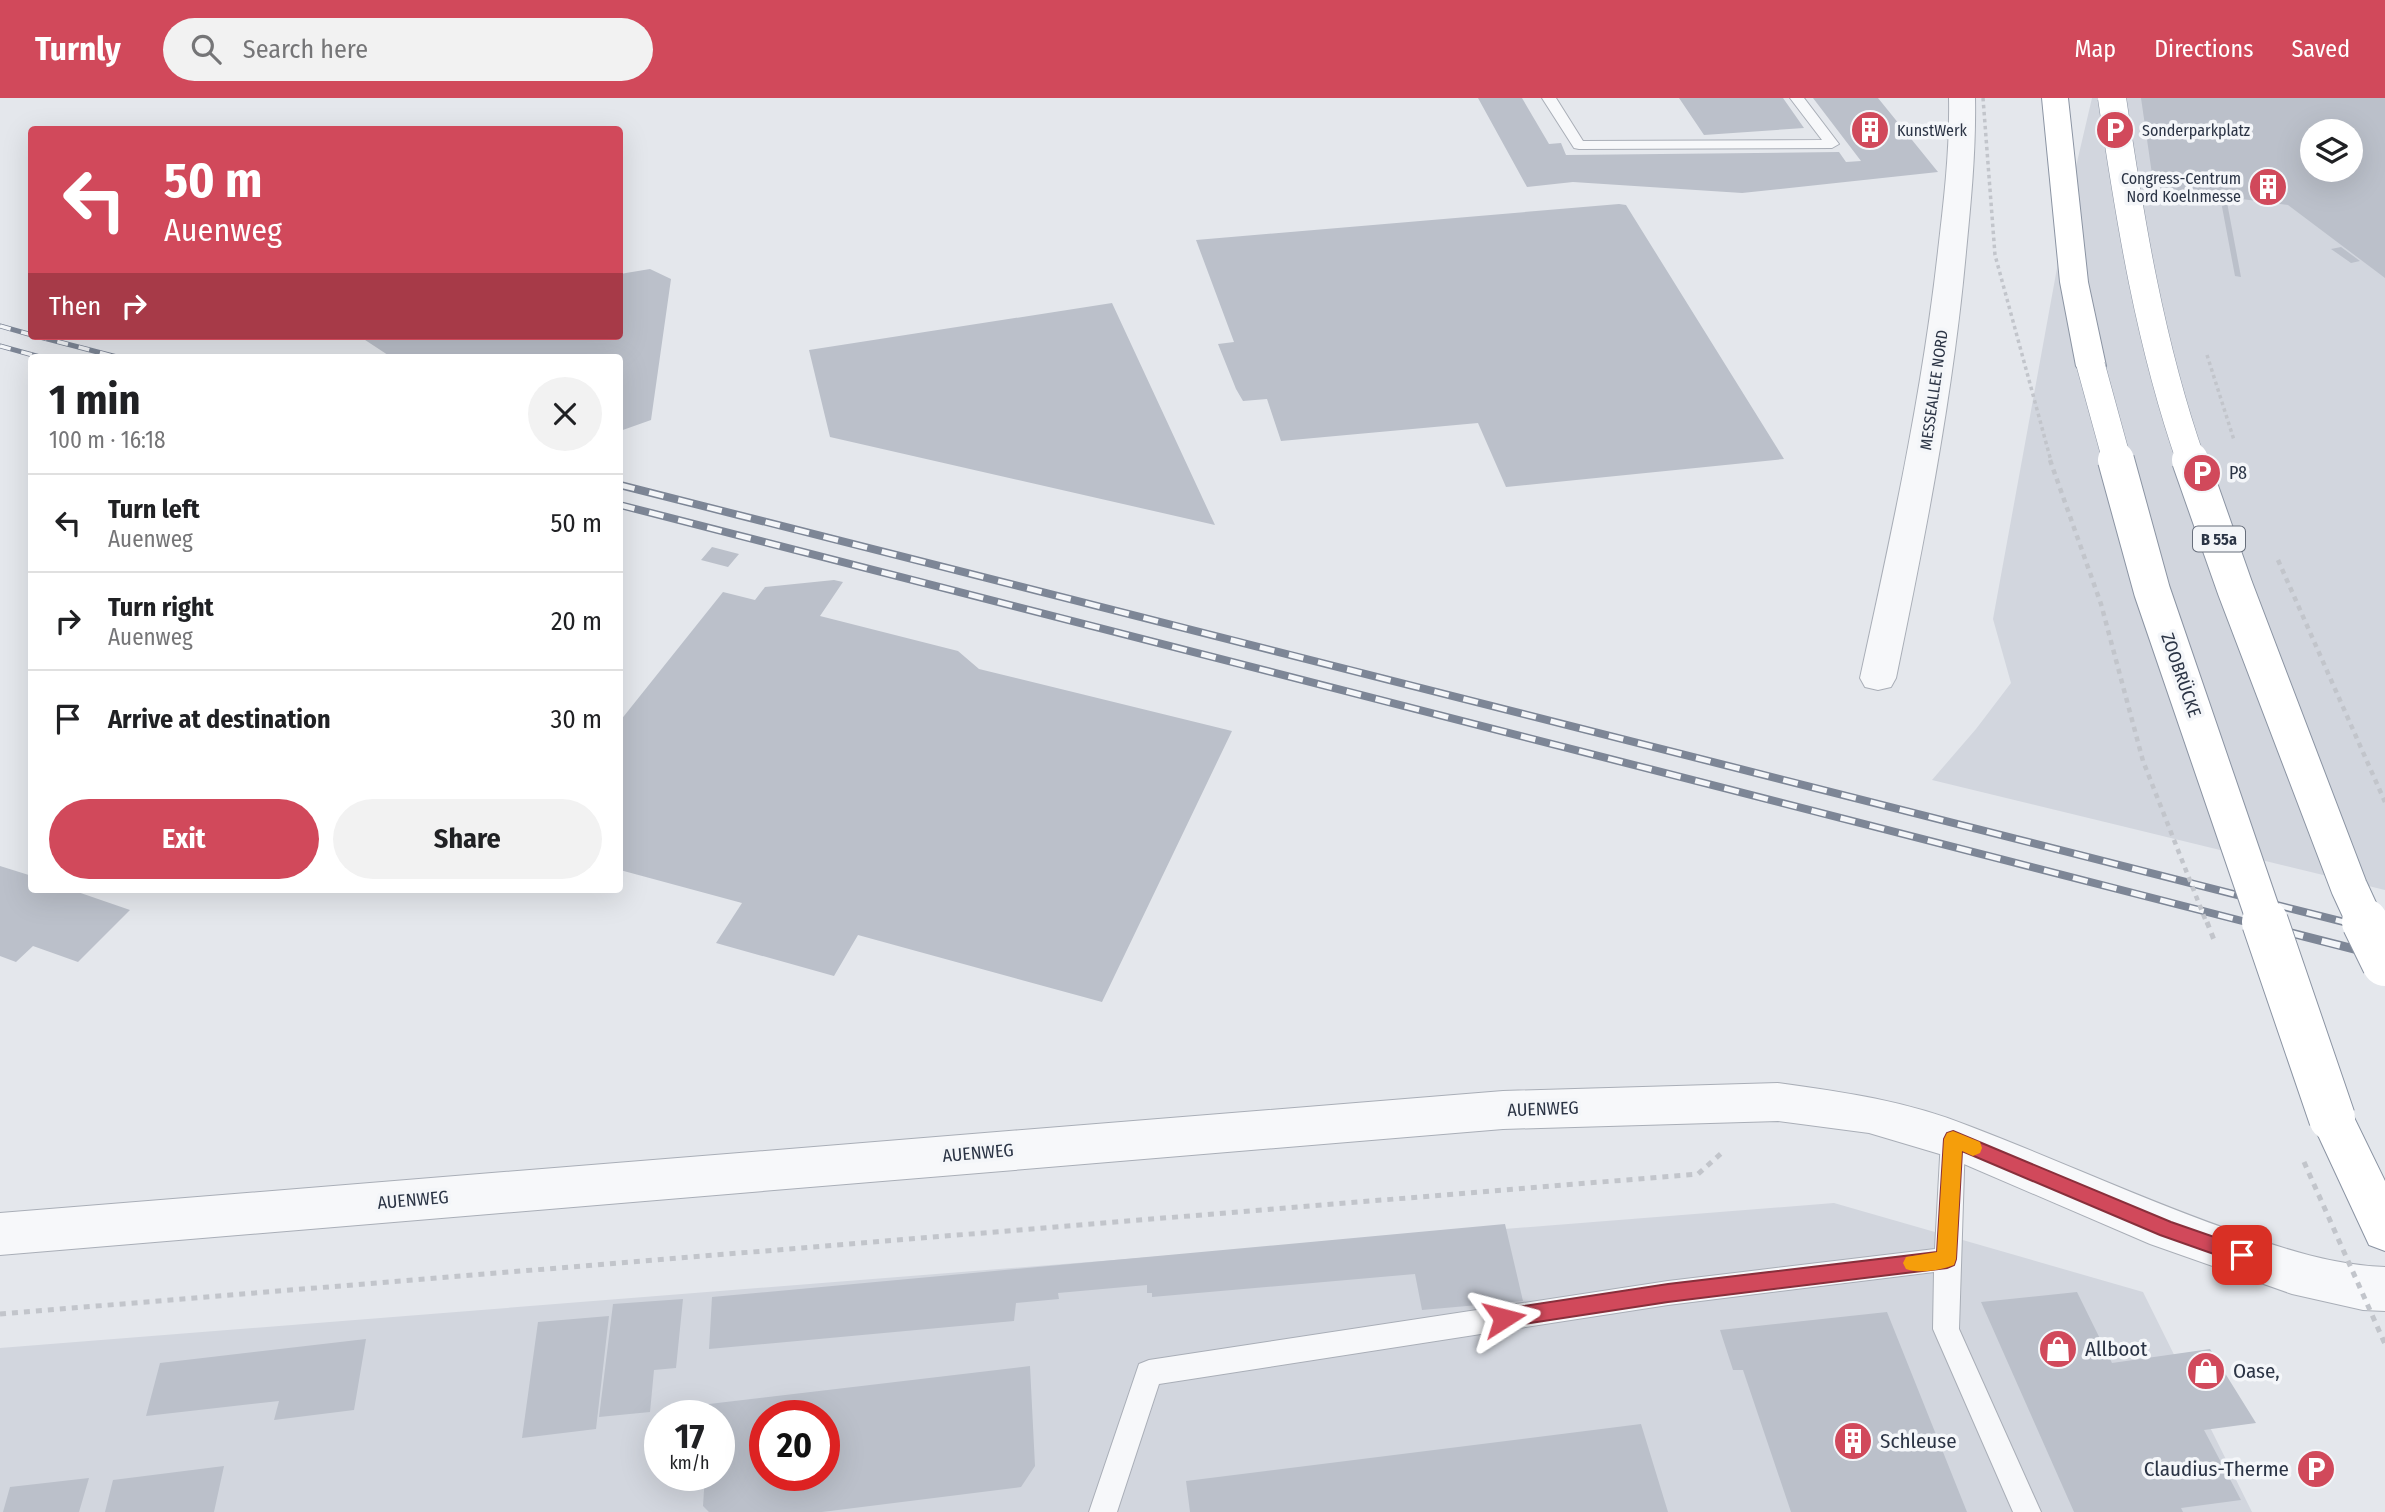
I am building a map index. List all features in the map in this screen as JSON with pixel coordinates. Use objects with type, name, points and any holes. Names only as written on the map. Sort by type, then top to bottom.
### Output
[{"type":"highway","name":"ZOOBRÜCKE","points":[[2055,98],[2073,268],[2086,342],[2152,591],[2332,1118],[2385,1230]]},
{"type":"highway","name":"B 55a","points":[[2112,98],[2131,228],[2175,413],[2235,588],[2349,887],[2385,963]]},
{"type":"street","name":"MESSEALLEE NORD","points":[[1878,678],[1926,445],[1947,301],[1963,142],[1962,98]]},
{"type":"street","name":"AUENWEG","points":[[0,1234],[1503,1110],[1778,1102],[1869,1114],[1953,1139],[2166,1229],[2280,1269],[2362,1288],[2385,1289]]},
{"type":"lane","points":[[1549,98],[1579,145],[1832,144],[1797,98]]},
{"type":"lane","points":[[1953,1139],[1947,1259],[1947,1329],[2027,1512]]},
{"type":"lane","points":[[1103,1512],[1149,1373],[1668,1293],[1947,1259]]},
{"type":"path","points":[[2204,347],[2238,453]]},
{"type":"path","points":[[2274,552],[2385,802]]},
{"type":"path","points":[[0,1314],[1698,1174]]},
{"type":"shaded area","name":"P8","points":[[2092,98],[2385,98],[2385,890],[1932,780],[2011,683],[1993,619],[2074,175]]},
{"type":"shaded area","points":[[1834,1203],[2143,1292],[2252,1512],[0,1512],[0,1348]]},
{"type":"building","points":[[1478,98],[1522,98],[1549,144],[1561,143],[1566,155],[1839,152],[1846,162],[1861,161],[1813,98],[1878,98],[1938,172],[1742,193],[1573,182],[1527,187]]},
{"type":"building","points":[[1679,98],[1783,98],[1804,128],[1704,135]]},
{"type":"building","name":"Congress-Centrum Nord Koelnmesse","points":[[2141,98],[2385,98],[2385,278],[2288,205],[2226,197],[2241,277],[2235,276],[2220,196],[2154,188]]},
{"type":"building","points":[[1626,205],[1784,459],[1506,487],[1478,423],[1281,441],[1267,399],[1243,401],[1236,389],[1218,344],[1234,342],[1196,240]]},
{"type":"building","points":[[2341,247],[2360,261],[2351,263],[2331,249]]},
{"type":"building","points":[[650,269],[671,279],[651,420],[623,430],[623,354],[386,354],[365,340],[623,340],[623,274]]},
{"type":"building","points":[[1112,303],[1215,525],[830,437],[809,350]]},
{"type":"building","points":[[712,547],[739,554],[728,567],[701,560]]},
{"type":"building","points":[[834,580],[843,582],[820,616],[958,651],[979,669],[1232,731],[1102,1002],[858,935],[834,976],[716,943],[742,903],[623,871],[623,717],[723,592],[755,600],[765,587]]},
{"type":"building","points":[[0,866],[28,875],[28,893],[81,893],[130,910],[78,962],[33,946],[16,962],[0,956]]},
{"type":"building","points":[[1505,1224],[1523,1301],[1422,1310],[1415,1274],[1152,1297],[1152,1293],[1147,1293],[1147,1285],[1058,1293],[1059,1299],[1016,1303],[1014,1321],[709,1349],[712,1297]]},
{"type":"building","points":[[2077,1292],[2112,1363],[2210,1349],[2256,1423],[2204,1430],[2241,1500],[2181,1508],[2183,1512],[2074,1512],[1981,1302]]},
{"type":"building","points":[[683,1299],[676,1368],[654,1370],[651,1400],[644,1400],[644,1413],[599,1417],[613,1304]]},
{"type":"building","name":"Schleuse","points":[[1887,1312],[1967,1512],[1791,1512],[1743,1370],[1733,1370],[1720,1330]]},
{"type":"building","points":[[609,1316],[596,1429],[522,1438],[538,1322]]},
{"type":"building","points":[[366,1339],[354,1410],[274,1420],[279,1401],[146,1416],[160,1363]]},
{"type":"building","points":[[1030,1366],[1035,1466],[1021,1487],[822,1512],[709,1512],[703,1506],[704,1491],[735,1491],[735,1401]]},
{"type":"building","points":[[1641,1424],[1668,1512],[1190,1512],[1186,1481]]},
{"type":"building","points":[[224,1466],[214,1512],[105,1512],[113,1480]]},
{"type":"building","points":[[89,1478],[79,1512],[3,1512],[10,1487]]},
{"type":"railway","points":[[0,326],[28,334]]},
{"type":"railway","points":[[51,340],[105,354]]},
{"type":"railway","points":[[0,346],[29,354]]},
{"type":"railway","points":[[623,486],[2352,924]]},
{"type":"railway","points":[[623,506],[2254,924]]},
{"type":"railway","points":[[2248,922],[2385,957]]},
{"type":"railway","points":[[2345,922],[2385,932]]},
{"type":"slow traffic","points":[[1913,1263],[1947,1259],[1953,1139],[1973,1148]]},
{"type":"place","name":"KunstWerk","points":[[1870,130]]},
{"type":"place","name":"Sonderparkplatz","points":[[2115,130]]},
{"type":"place","name":"Congress-Centrum Nord Koelnmesse","points":[[2268,187]]},
{"type":"place","name":"P8","points":[[2202,473]]},
{"type":"place","name":"Allboot","points":[[2058,1349]]},
{"type":"place","name":"Oase,","points":[[2206,1371]]},
{"type":"place","name":"Schleuse","points":[[1853,1441]]},
{"type":"place","name":"Claudius-Therme","points":[[2316,1469]]},
{"type":"route","points":[[1504,1318],[1668,1293],[1947,1259],[1953,1139],[2166,1229],[2242,1255]]}]
